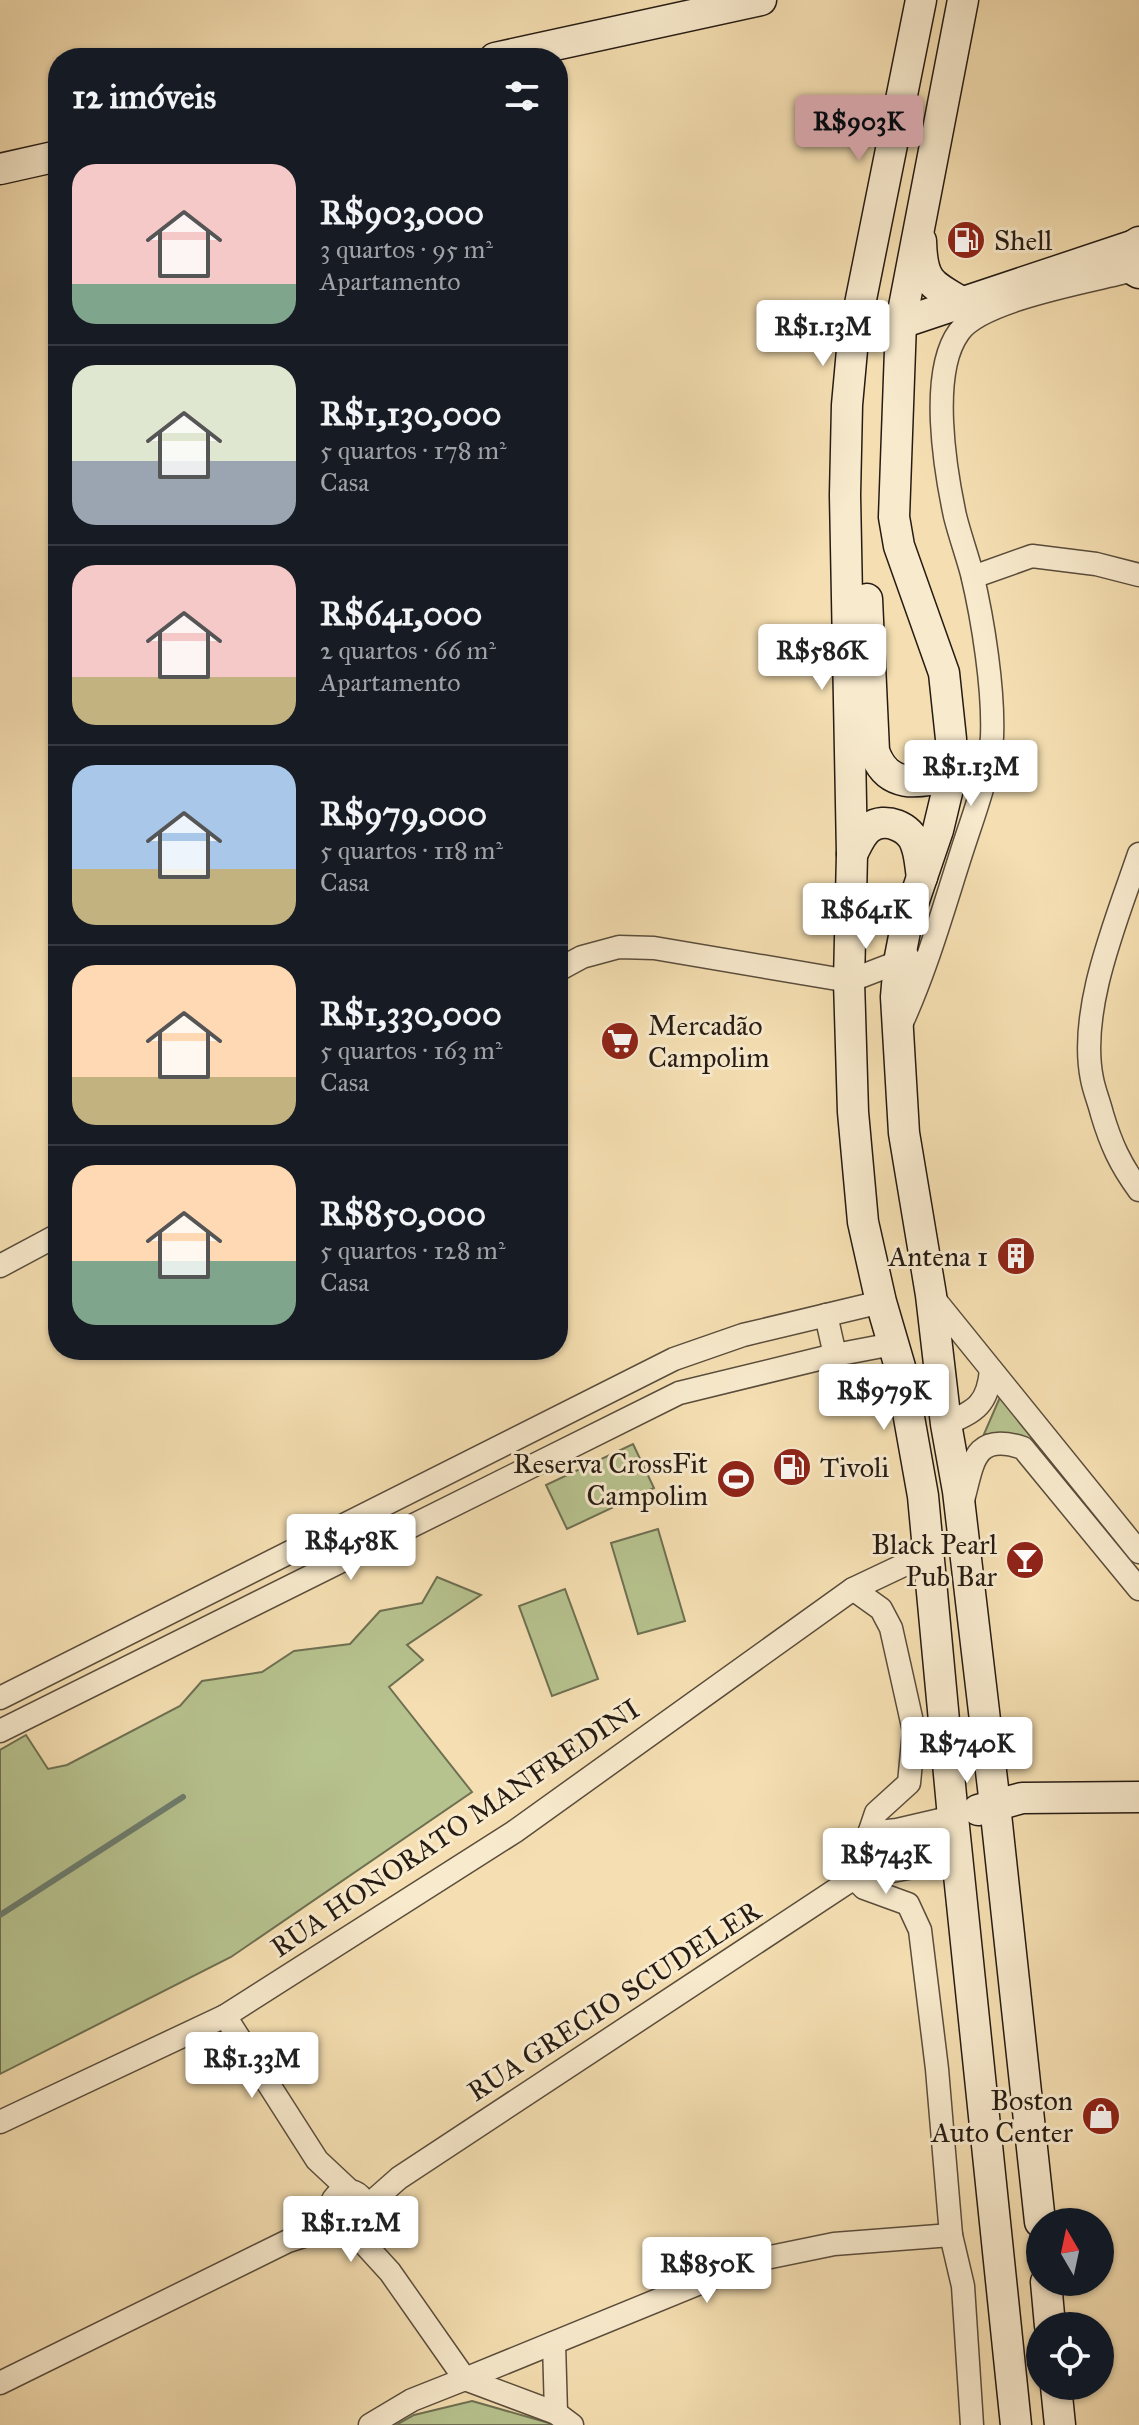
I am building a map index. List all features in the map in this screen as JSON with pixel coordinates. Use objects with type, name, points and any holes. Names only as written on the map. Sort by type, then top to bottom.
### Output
[{"type":"main road","points":[[541,48],[761,0]]},
{"type":"main road","points":[[921,0],[853,339],[845,455],[852,854],[849,981],[853,1112],[863,1222],[900,1367],[923,1496],[1016,2425]]},
{"type":"main road","points":[[963,0],[901,322],[894,517],[899,546],[944,673],[951,775],[938,830],[907,921],[896,997],[904,1133],[931,1295],[960,1513],[1038,2208]]},
{"type":"main road","points":[[0,169],[48,158]]},
{"type":"main road","points":[[920,219],[921,257],[928,279],[933,286],[963,303]]},
{"type":"main road","points":[[853,339],[963,303],[1136,258]]},
{"type":"main road","points":[[845,455],[864,526],[874,751],[878,764],[889,776],[901,780],[917,781],[951,775]]},
{"type":"main road","points":[[852,854],[862,835],[873,825],[889,822],[905,829],[916,842],[922,877]]},
{"type":"main road","points":[[893,1344],[902,1347],[909,1358],[933,1421],[946,1424]]},
{"type":"main road","points":[[953,1817],[1022,1798],[1139,1797]]},
{"type":"main road","points":[[1057,2400],[1060,2425]]},
{"type":"street","points":[[898,1032],[931,950],[989,761],[992,700],[973,577],[955,516],[944,441],[946,360],[960,330],[986,310],[1136,258]]},
{"type":"street","points":[[973,577],[1032,556],[1096,564],[1139,575]]},
{"type":"street","points":[[951,775],[989,761]]},
{"type":"street","points":[[1139,854],[1100,969],[1089,1033],[1091,1077],[1106,1125],[1121,1165],[1139,1190]]},
{"type":"street","points":[[568,965],[582,957],[619,947],[654,948],[849,981],[931,950]]},
{"type":"street","points":[[1,1264],[48,1240]]},
{"type":"street","points":[[931,1295],[1139,1552]]},
{"type":"street","points":[[0,1698],[674,1359],[743,1335],[881,1302]]},
{"type":"street","points":[[826,1315],[835,1355]]},
{"type":"street","points":[[716,1344],[723,1381]]},
{"type":"street","points":[[0,1731],[679,1393],[893,1344]]},
{"type":"street","points":[[946,1424],[970,1414],[981,1403],[990,1387],[991,1370]]},
{"type":"street","points":[[960,1513],[974,1458],[982,1447],[994,1442],[1023,1448],[1139,1589]]},
{"type":"street","name":"RUA HONORATO MANFREDINI","points":[[0,2122],[225,2016],[514,1832],[853,1589],[927,1554]]},
{"type":"street","points":[[853,1589],[881,1609],[891,1628],[914,1731],[909,1783],[876,1813],[854,1878],[864,1888],[908,1904],[920,1930],[937,2069],[951,2235],[963,2286],[972,2425]]},
{"type":"street","points":[[869,1833],[953,1817]]},
{"type":"street","name":"RUA GRECIO SCUDELER","points":[[348,2208],[399,2178],[854,1878],[957,1859]]},
{"type":"street","points":[[225,2016],[390,2272],[465,2379],[564,2419],[554,2343]]},
{"type":"street","points":[[0,2383],[288,2241],[348,2208]]},
{"type":"street","points":[[370,2425],[412,2400],[756,2260],[834,2244],[951,2235]]},
{"type":"green space","points":[[1001,1395],[1111,1533],[1103,1535],[1007,1435],[984,1434]]},
{"type":"green space","points":[[633,1444],[654,1488],[567,1529],[546,1485]]},
{"type":"green space","points":[[658,1529],[685,1621],[638,1634],[611,1543]]},
{"type":"green space","points":[[437,1577],[481,1595],[407,1645],[423,1660],[389,1687],[472,1792],[231,1957],[0,2074],[0,1750],[26,1735],[48,1769],[67,1765],[180,1706],[202,1681],[262,1672],[294,1651],[350,1644],[380,1611],[422,1603]]},
{"type":"green space","points":[[565,1589],[598,1679],[552,1696],[519,1606]]},
{"type":"green space","points":[[472,2401],[556,2425],[396,2425],[414,2415]]},
{"type":"waterway","points":[[0,1915],[183,1797]]},
{"type":"place","name":"Shell","points":[[966,240]]},
{"type":"place","name":"Mercadão Campolim","points":[[620,1041]]},
{"type":"place","name":"Antena 1","points":[[1016,1256]]},
{"type":"place","name":"Tivoli","points":[[792,1467]]},
{"type":"place","name":"Reserva CrossFit Campolim","points":[[736,1479]]},
{"type":"place","name":"Black Pearl Pub Bar","points":[[1025,1560]]},
{"type":"place","name":"Boston Auto Center","points":[[1101,2116]]}]
